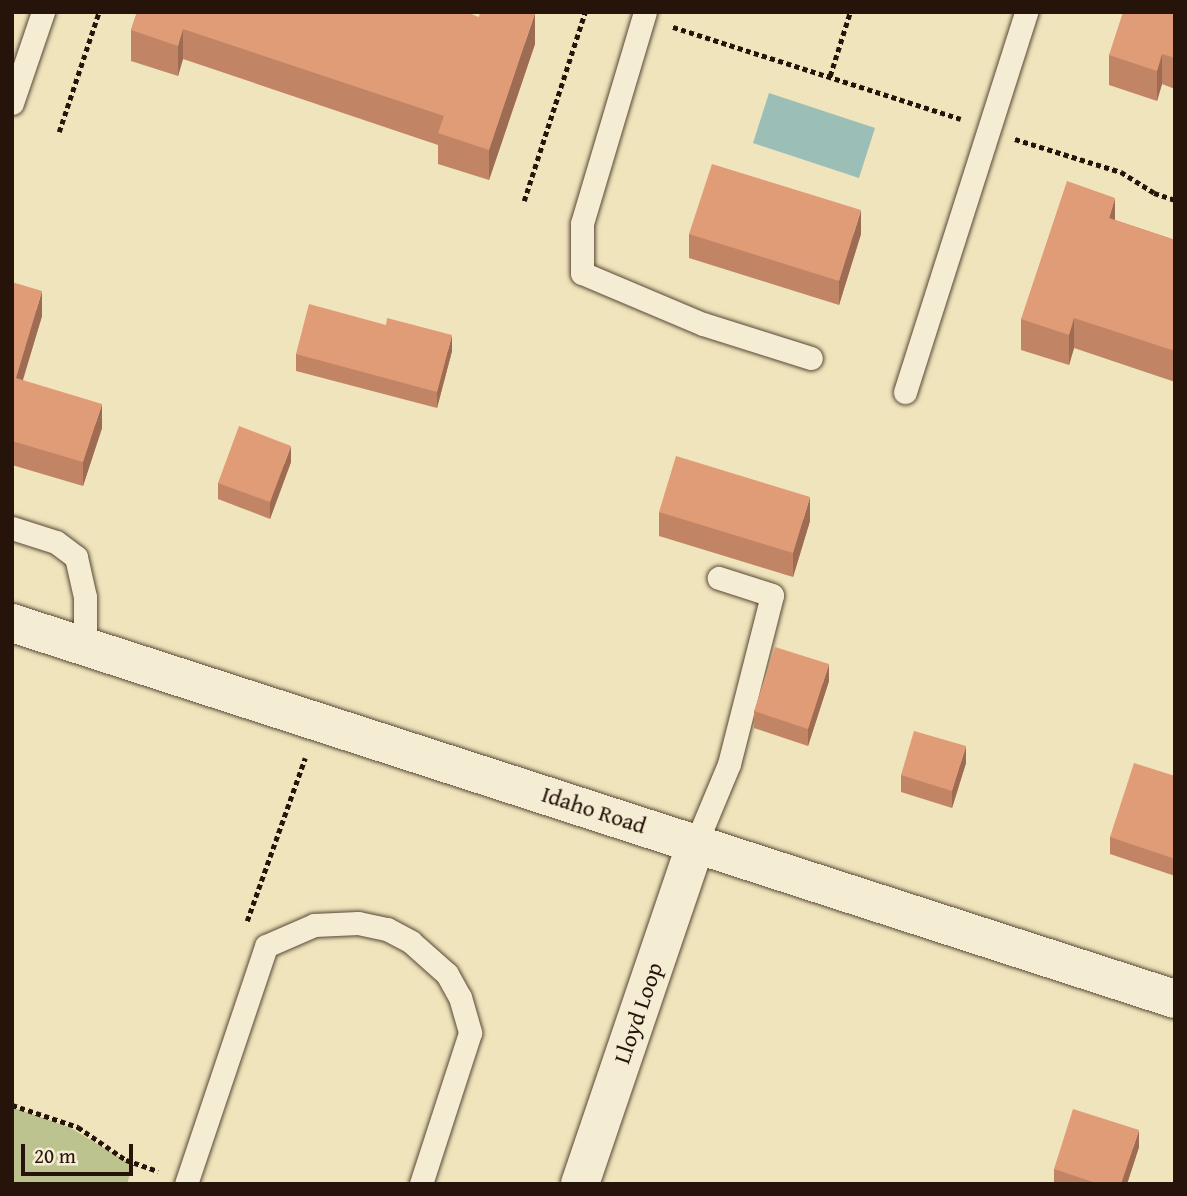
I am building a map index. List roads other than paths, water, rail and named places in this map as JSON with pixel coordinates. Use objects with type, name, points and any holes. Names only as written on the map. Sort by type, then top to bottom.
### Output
[{"type":"street","name":"Idaho Road","points":[[12,623],[1175,999]]},
{"type":"street","name":"Lloyd Loop","points":[[580,1184],[696,843]]},
{"type":"lane","points":[[12,103],[43,12]]},
{"type":"lane","points":[[905,392],[1026,12]]},
{"type":"lane","points":[[644,16],[582,223],[582,273],[704,324],[811,358]]},
{"type":"lane","points":[[12,528],[56,542],[76,556],[85,597],[85,647]]},
{"type":"lane","points":[[696,843],[729,764],[772,595],[719,578]]},
{"type":"lane","points":[[186,1184],[266,947],[314,925],[358,923],[387,929],[411,942],[447,974],[460,997],[470,1033],[421,1184]]},
{"type":"water","points":[[769,93],[875,128],[859,178],[753,143]]}]
